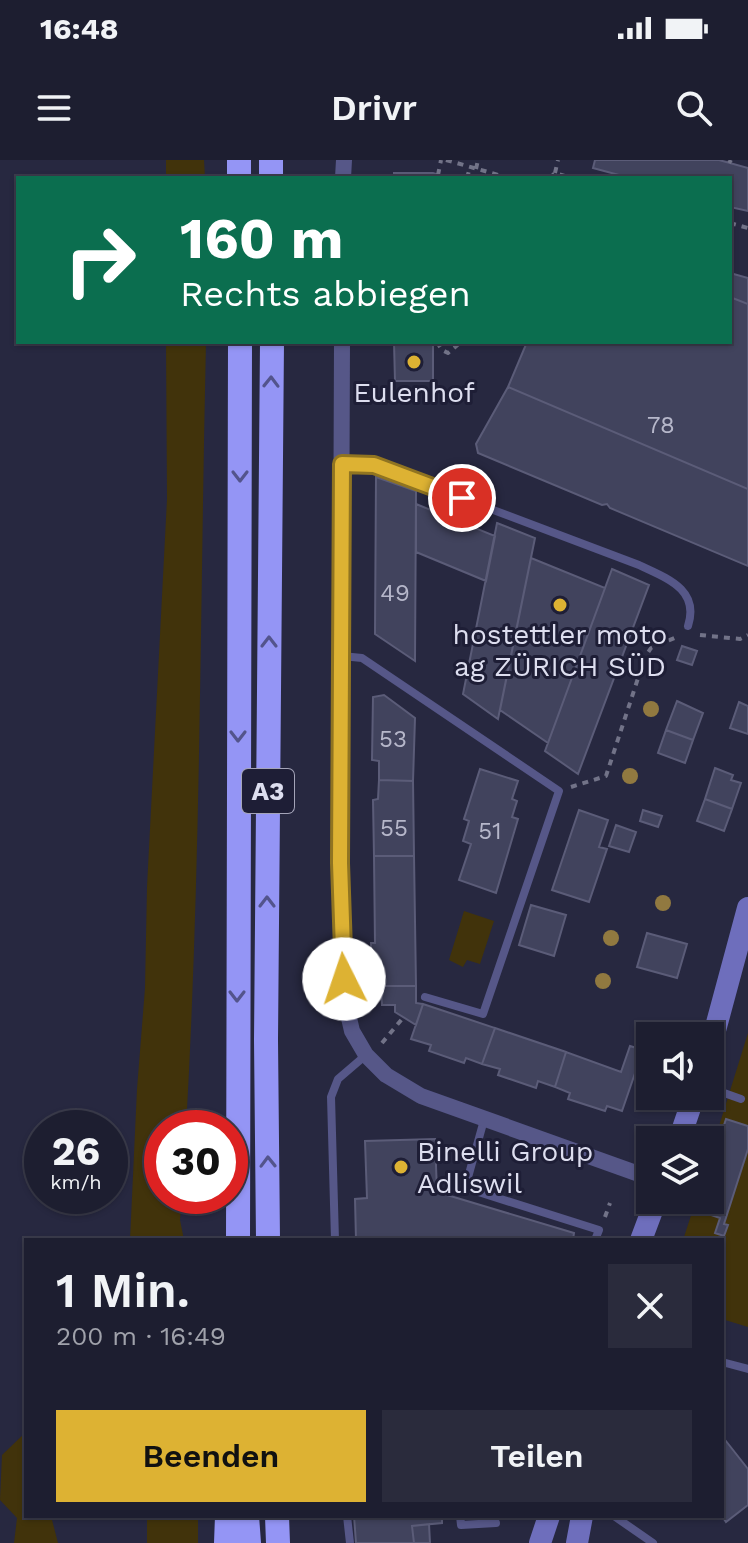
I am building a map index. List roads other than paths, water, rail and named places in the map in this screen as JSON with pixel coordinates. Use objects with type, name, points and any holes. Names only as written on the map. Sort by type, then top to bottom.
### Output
[{"type":"highway","name":"A3","points":[[238,1238],[240,344]]},
{"type":"highway","name":"A3","points":[[268,1238],[266,1040],[272,344]]},
{"type":"highway","points":[[226,1543],[227,1518]]},
{"type":"highway","points":[[247,1518],[249,1543]]},
{"type":"highway","points":[[277,1518],[278,1543]]},
{"type":"main road","points":[[719,1022],[748,908]]},
{"type":"main road","points":[[642,1238],[651,1214]]},
{"type":"main road","points":[[540,1543],[548,1518]]},
{"type":"main road","points":[[577,1543],[582,1518]]},
{"type":"street","points":[[342,344],[342,953],[352,1031],[366,1055],[399,1085],[484,1120],[636,1173]]},
{"type":"lane","points":[[342,464],[374,465],[639,565],[676,585],[689,599],[692,613],[688,626]]},
{"type":"lane","points":[[341,656],[362,658],[559,791],[483,1014],[425,997]]},
{"type":"lane","points":[[335,1238],[331,1097],[338,1079],[366,1055]]},
{"type":"lane","points":[[724,1093],[741,1099]]},
{"type":"lane","points":[[484,1120],[467,1181],[469,1189],[599,1230],[596,1238]]},
{"type":"lane","points":[[724,1363],[748,1369]]},
{"type":"lane","points":[[347,1518],[350,1543]]},
{"type":"lane","points":[[460,1518],[461,1525],[496,1523]]},
{"type":"lane","points":[[617,1518],[653,1543]]},
{"type":"place","name":"Eulenhof","points":[[414,362]]},
{"type":"place","name":"hostettler moto ag ZÜRICH SÜD","points":[[560,605]]},
{"type":"place","name":"Binelli Group Adliswil","points":[[401,1167]]}]
